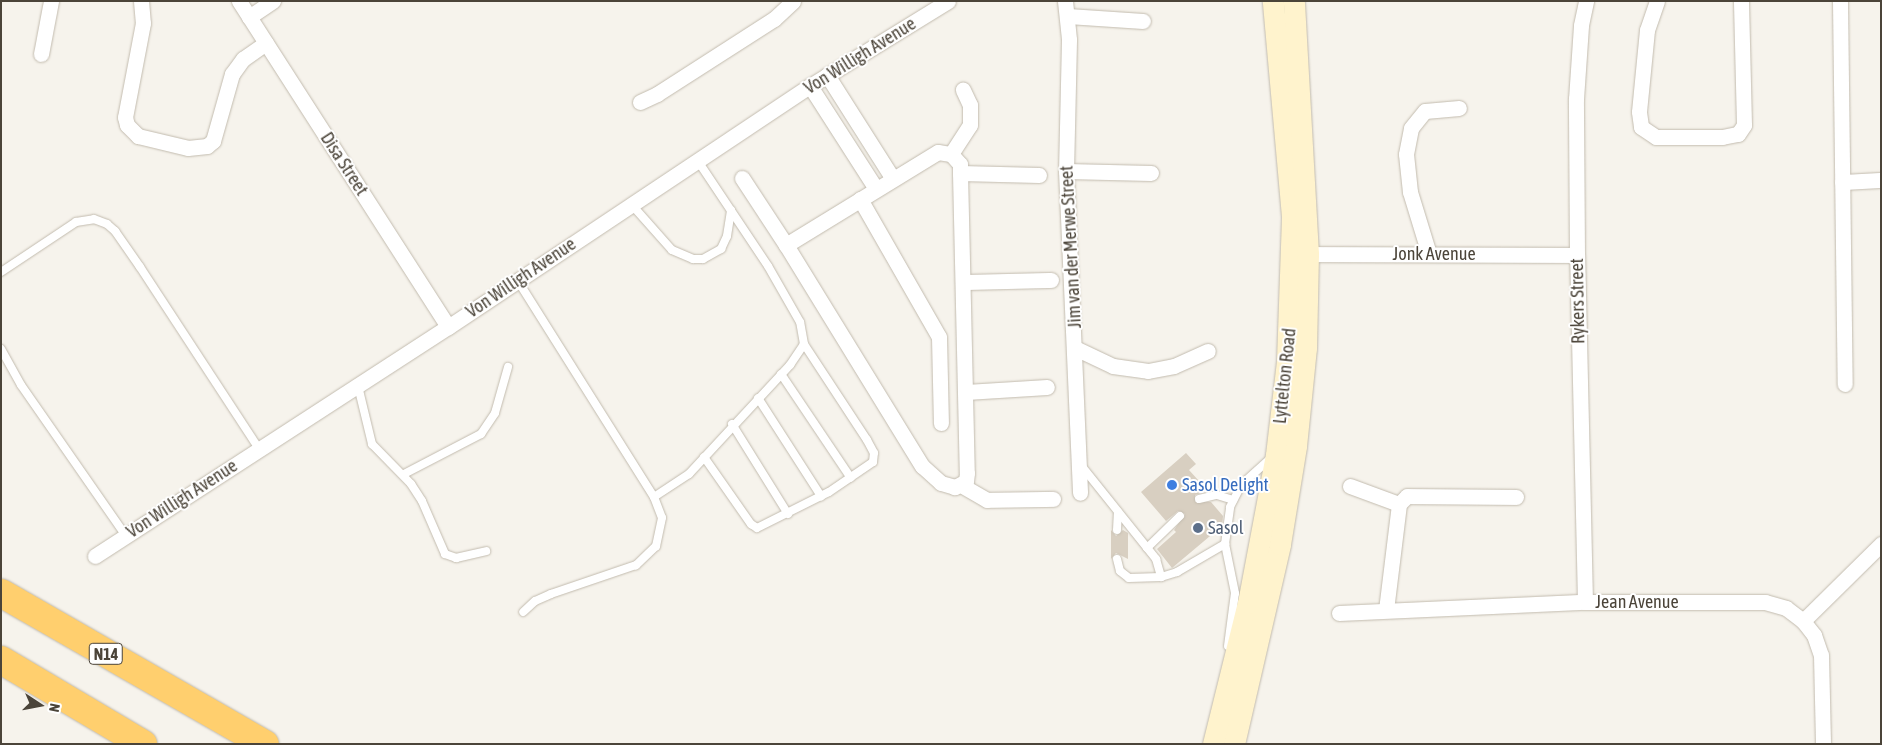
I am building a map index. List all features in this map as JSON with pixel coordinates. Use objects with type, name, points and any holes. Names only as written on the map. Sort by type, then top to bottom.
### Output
[{"type":"highway","name":"N14","points":[[1,593],[265,744]]},
{"type":"highway","points":[[1,660],[143,744]]},
{"type":"highway","points":[[212,714],[280,744]]},
{"type":"main road","name":"Lyttelton Road","points":[[1213,744],[1224,706],[1248,603],[1276,455],[1300,254],[1291,208],[1273,1]]},
{"type":"main road","name":"Lyttelton Road","points":[[1234,744],[1268,602],[1296,446],[1306,348],[1300,254],[1294,1]]},
{"type":"street","points":[[41,54],[51,1]]},
{"type":"street","points":[[140,1],[143,22],[125,117],[127,125],[138,136],[188,148],[207,146],[213,141],[232,74],[243,59],[266,43]]},
{"type":"street","name":"Disa Street","points":[[239,1],[448,327]]},
{"type":"street","points":[[249,17],[273,1]]},
{"type":"street","points":[[640,102],[658,94],[774,19],[793,1]]},
{"type":"street","name":"Von Willigh Avenue","points":[[95,556],[518,281],[826,75],[948,1]]},
{"type":"street","name":"Rykers Street","points":[[1585,602],[1576,255],[1576,99],[1586,1]]},
{"type":"street","points":[[1657,1],[1647,30],[1639,112],[1641,127],[1656,137],[1722,137],[1738,134],[1744,125],[1740,1]]},
{"type":"street","points":[[1840,1],[1846,384]]},
{"type":"street","points":[[1067,9],[1143,21]]},
{"type":"street","name":"Jim van der Merwe Street","points":[[1067,9],[1066,171],[1080,493]]},
{"type":"street","points":[[826,75],[893,179]]},
{"type":"street","points":[[810,86],[876,188]]},
{"type":"street","points":[[951,154],[970,125],[970,105],[963,90]]},
{"type":"street","points":[[1428,254],[1410,192],[1406,154],[1410,128],[1425,111],[1459,108]]},
{"type":"street","points":[[742,178],[786,245],[922,466],[941,483],[955,487],[966,482],[966,392],[960,164],[951,154],[938,152],[876,188],[786,245]]},
{"type":"street","points":[[1066,171],[1151,173]]},
{"type":"street","points":[[960,173],[1039,175]]},
{"type":"street","points":[[1842,182],[1881,180]]},
{"type":"street","points":[[860,199],[940,337],[941,422]]},
{"type":"street","name":"Jonk Avenue","points":[[1300,254],[1576,255]]},
{"type":"street","points":[[963,282],[1051,280]]},
{"type":"street","points":[[1075,348],[1113,366],[1148,371],[1174,366],[1208,351]]},
{"type":"street","points":[[966,392],[1047,387]]},
{"type":"street","points":[[961,485],[987,500],[1053,499]]},
{"type":"street","points":[[1350,486],[1399,504]]},
{"type":"street","points":[[1386,610],[1399,504],[1407,496],[1418,494],[1516,497]]},
{"type":"street","points":[[1803,621],[1881,544]]},
{"type":"street","name":"Jean Avenue","points":[[1339,612],[1585,602],[1765,602],[1786,608],[1803,621],[1814,635],[1821,655],[1823,744]]},
{"type":"lane","points":[[698,161],[731,210],[800,322],[804,344],[874,454],[873,462],[852,478],[763,528],[751,524],[704,457]]},
{"type":"lane","points":[[632,205],[672,250],[693,259],[703,259],[721,249],[727,236],[731,210]]},
{"type":"lane","points":[[1,272],[76,222],[94,220],[107,224],[135,260],[259,449]]},
{"type":"lane","points":[[518,281],[654,496],[662,518],[662,528],[656,546],[646,558],[636,565],[535,600],[523,612]]},
{"type":"lane","points":[[654,496],[689,474],[732,424],[781,374],[804,344]]},
{"type":"lane","points":[[1,349],[21,385],[126,536]]},
{"type":"lane","points":[[404,474],[481,434],[495,413],[508,367]]},
{"type":"lane","points":[[781,374],[852,478]]},
{"type":"lane","points":[[358,386],[372,444],[404,474],[422,500],[445,554],[456,558],[486,552]]},
{"type":"lane","points":[[758,398],[822,496]]},
{"type":"lane","points":[[732,424],[788,514]]},
{"type":"lane","points":[[1224,706],[1235,593],[1225,544],[1233,500],[1241,486],[1276,455]]},
{"type":"lane","points":[[1079,463],[1159,564],[1161,577]]},
{"type":"lane","points":[[1199,499],[1209,495],[1233,500]]},
{"type":"lane","points":[[1117,530],[1118,512]]},
{"type":"lane","points":[[1147,548],[1180,516]]},
{"type":"lane","points":[[1117,559],[1120,571],[1129,578],[1161,577],[1177,572],[1225,544]]},
{"type":"building","points":[[1186,453],[1196,464],[1189,470],[1199,481],[1196,484],[1203,492],[1195,495],[1195,502],[1211,502],[1223,516],[1222,526],[1172,568],[1157,549],[1176,532],[1174,530],[1185,514],[1178,511],[1166,521],[1141,492]]},
{"type":"building","points":[[1111,530],[1116,536],[1123,530],[1128,533],[1128,559],[1116,553],[1111,559]]},
{"type":"place","name":"Sasol Delight","points":[[1172,485]]},
{"type":"place","name":"Sasol","points":[[1198,528]]}]
